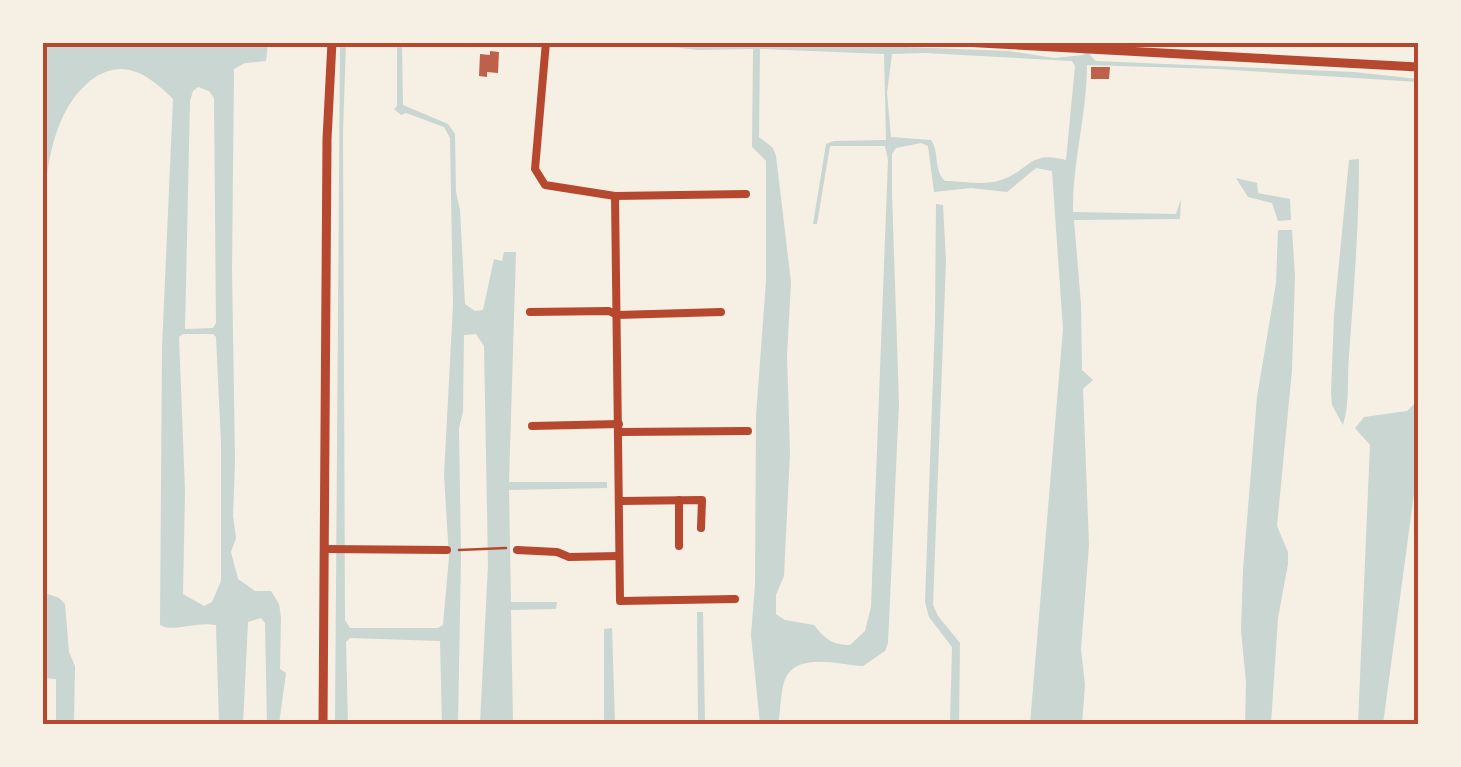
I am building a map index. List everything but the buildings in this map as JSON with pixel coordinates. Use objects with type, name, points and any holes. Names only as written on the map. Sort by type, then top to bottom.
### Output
[{"type":"street","points":[[324,724],[332,42]]},
{"type":"street","points":[[546,42],[535,169],[545,185],[616,196],[746,194]]},
{"type":"street","points":[[962,42],[1418,67]]},
{"type":"street","points":[[616,196],[620,601],[735,600]]},
{"type":"street","points":[[530,312],[721,312]]},
{"type":"street","points":[[532,426],[748,431]]},
{"type":"street","points":[[679,500],[679,546]]},
{"type":"street","points":[[620,501],[702,500],[701,528]]},
{"type":"street","points":[[329,549],[447,550]]},
{"type":"street","points":[[515,549],[557,552],[569,557],[619,556]]},
{"type":"path","points":[[463,550],[515,549]]},
{"type":"shaded area","points":[[43,42],[268,43],[266,61],[245,63],[234,69],[236,538],[231,552],[238,579],[255,591],[271,591],[279,604],[280,669],[286,673],[279,724],[267,724],[265,623],[261,618],[248,622],[243,724],[219,724],[216,625],[160,625],[162,348],[173,99],[146,77],[127,69],[94,78],[74,97],[60,122],[46,182],[43,246]],"holes":[[[198,87],[214,98],[216,323],[213,328],[185,329],[190,101]],[[179,337],[216,337],[221,581],[212,602],[204,606],[183,594],[185,491]]]},
{"type":"shaded area","points":[[1093,42],[1090,55],[1096,61],[1354,72],[1418,82],[1087,65],[1073,212],[1176,214],[1181,199],[1180,219],[1074,220],[1082,370],[1093,380],[1083,389],[1089,545],[1081,649],[1085,685],[1082,724],[1030,724],[1063,329],[1052,171],[1036,168],[1007,192],[971,188],[934,192],[928,146],[921,143],[896,148],[892,154],[892,194],[899,403],[888,643],[885,651],[863,666],[810,662],[792,669],[784,682],[778,724],[760,724],[751,635],[756,416],[766,281],[766,161],[752,147],[753,49],[698,50],[637,43],[804,43],[1009,51],[1054,58],[1083,55],[1087,43]],"holes":[[[760,49],[884,54],[886,140],[826,144],[813,224],[817,224],[830,146],[885,146],[888,160],[871,607],[865,631],[850,645],[829,640],[814,625],[785,620],[776,614],[776,595],[784,576],[790,452],[787,356],[791,282],[776,156],[773,148],[759,137]],[[892,54],[1072,61],[1075,66],[1066,160],[1037,159],[995,182],[945,181],[931,140],[891,137],[887,93]]]},
{"type":"shaded area","points":[[340,43],[346,43],[345,620],[350,628],[443,625],[449,557],[444,475],[453,305],[450,138],[444,127],[406,113],[401,115],[394,109],[397,43],[402,43],[403,105],[448,124],[455,134],[465,304],[475,311],[483,310],[494,259],[502,261],[504,252],[516,252],[509,482],[607,482],[607,488],[509,490],[511,602],[557,602],[556,609],[511,610],[513,724],[480,724],[488,565],[484,346],[476,334],[464,335],[463,412],[459,428],[458,724],[442,724],[440,641],[350,638],[346,642],[348,724],[335,724]]},
{"type":"shaded area","points":[[1359,159],[1343,425],[1332,405],[1331,393],[1334,315],[1349,160]]},
{"type":"shaded area","points":[[1236,178],[1257,183],[1258,193],[1290,199],[1291,220],[1278,221],[1272,203],[1248,197]]},
{"type":"shaded area","points":[[936,204],[943,205],[946,261],[933,605],[960,643],[959,724],[950,724],[952,647],[929,617],[925,602]]},
{"type":"shaded area","points":[[1278,230],[1292,230],[1295,276],[1292,370],[1277,526],[1288,552],[1288,564],[1278,618],[1271,724],[1245,724],[1243,570],[1257,397],[1276,283]]},
{"type":"shaded area","points":[[43,246],[45,338],[43,357]]},
{"type":"shaded area","points":[[1418,400],[1418,464],[1383,724],[1358,724],[1370,445],[1355,428],[1364,417],[1407,411]]},
{"type":"shaded area","points":[[42,592],[65,604],[69,652],[75,666],[74,724],[56,724],[56,679],[43,678]]},
{"type":"shaded area","points":[[697,612],[703,612],[705,724],[698,724]]},
{"type":"shaded area","points":[[612,628],[615,724],[604,724],[604,629]]}]
